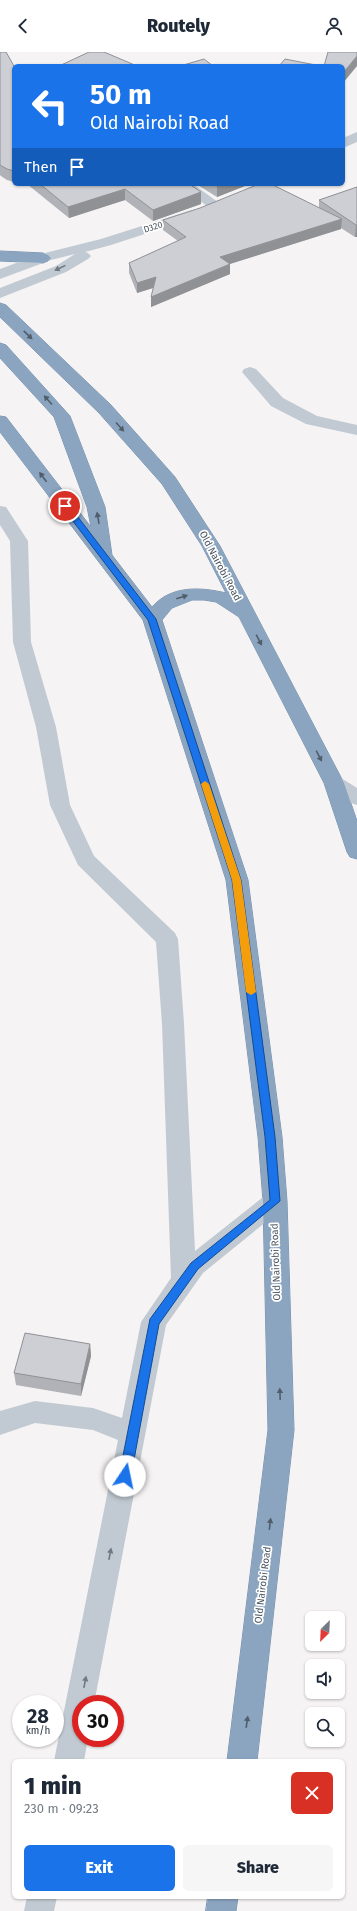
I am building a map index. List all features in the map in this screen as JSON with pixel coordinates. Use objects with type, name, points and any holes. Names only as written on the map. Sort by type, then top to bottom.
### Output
[{"type":"highway","points":[[2,255],[42,258]]},
{"type":"highway","name":"Old Nairobi Road","points":[[0,308],[105,409],[169,481],[211,546],[334,783],[357,852]]},
{"type":"highway","points":[[0,348],[62,416],[96,507],[104,557]]},
{"type":"highway","name":"Old Nairobi Road","points":[[0,420],[152,619],[237,880],[270,1137],[275,1201],[281,1430],[242,1759]]},
{"type":"highway","points":[[152,619],[165,604],[189,594],[204,594],[222,598],[245,614]]},
{"type":"highway","points":[[221,1911],[223,1899]]},
{"type":"street","points":[[345,143],[357,136]]},
{"type":"street","name":"D320","points":[[0,274],[42,258],[106,242],[221,203],[187,186]]},
{"type":"street","name":"D320","points":[[0,293],[61,268],[106,242]]},
{"type":"street","points":[[250,372],[277,402],[312,420],[357,430]]},
{"type":"street","points":[[0,511],[19,541],[22,642],[46,727],[60,805],[85,860],[167,939],[173,1024],[184,1282]]},
{"type":"street","points":[[334,783],[357,798]]},
{"type":"street","points":[[69,1759],[154,1322],[194,1266],[275,1201]]},
{"type":"street","points":[[0,1423],[36,1412],[94,1419],[133,1434]]},
{"type":"street","points":[[39,1911],[42,1899]]},
{"type":"building","points":[[0,52],[6,52],[13,64],[12,170],[0,165]]},
{"type":"building","points":[[89,52],[104,52],[132,64],[63,64]]},
{"type":"building","points":[[328,52],[357,52],[357,56],[345,71],[345,64],[325,64]]},
{"type":"building","points":[[204,59],[210,64],[187,64]]},
{"type":"building","points":[[285,59],[311,64],[281,64]]},
{"type":"building","points":[[42,186],[192,186],[201,192],[153,210],[125,189],[68,207]]},
{"type":"building","points":[[254,186],[275,186],[342,219],[220,257],[230,264],[151,297],[156,277],[137,283],[129,263],[186,237],[163,220],[200,208]]},
{"type":"building","points":[[357,187],[357,225],[319,200]]},
{"type":"building","points":[[25,1333],[90,1344],[81,1384],[14,1373]]},
{"type":"slow traffic","points":[[205,784],[237,880],[251,992]]},
{"type":"route","points":[[65,506],[152,619],[237,880],[270,1137],[275,1201],[194,1266],[154,1322],[125,1476]]}]
